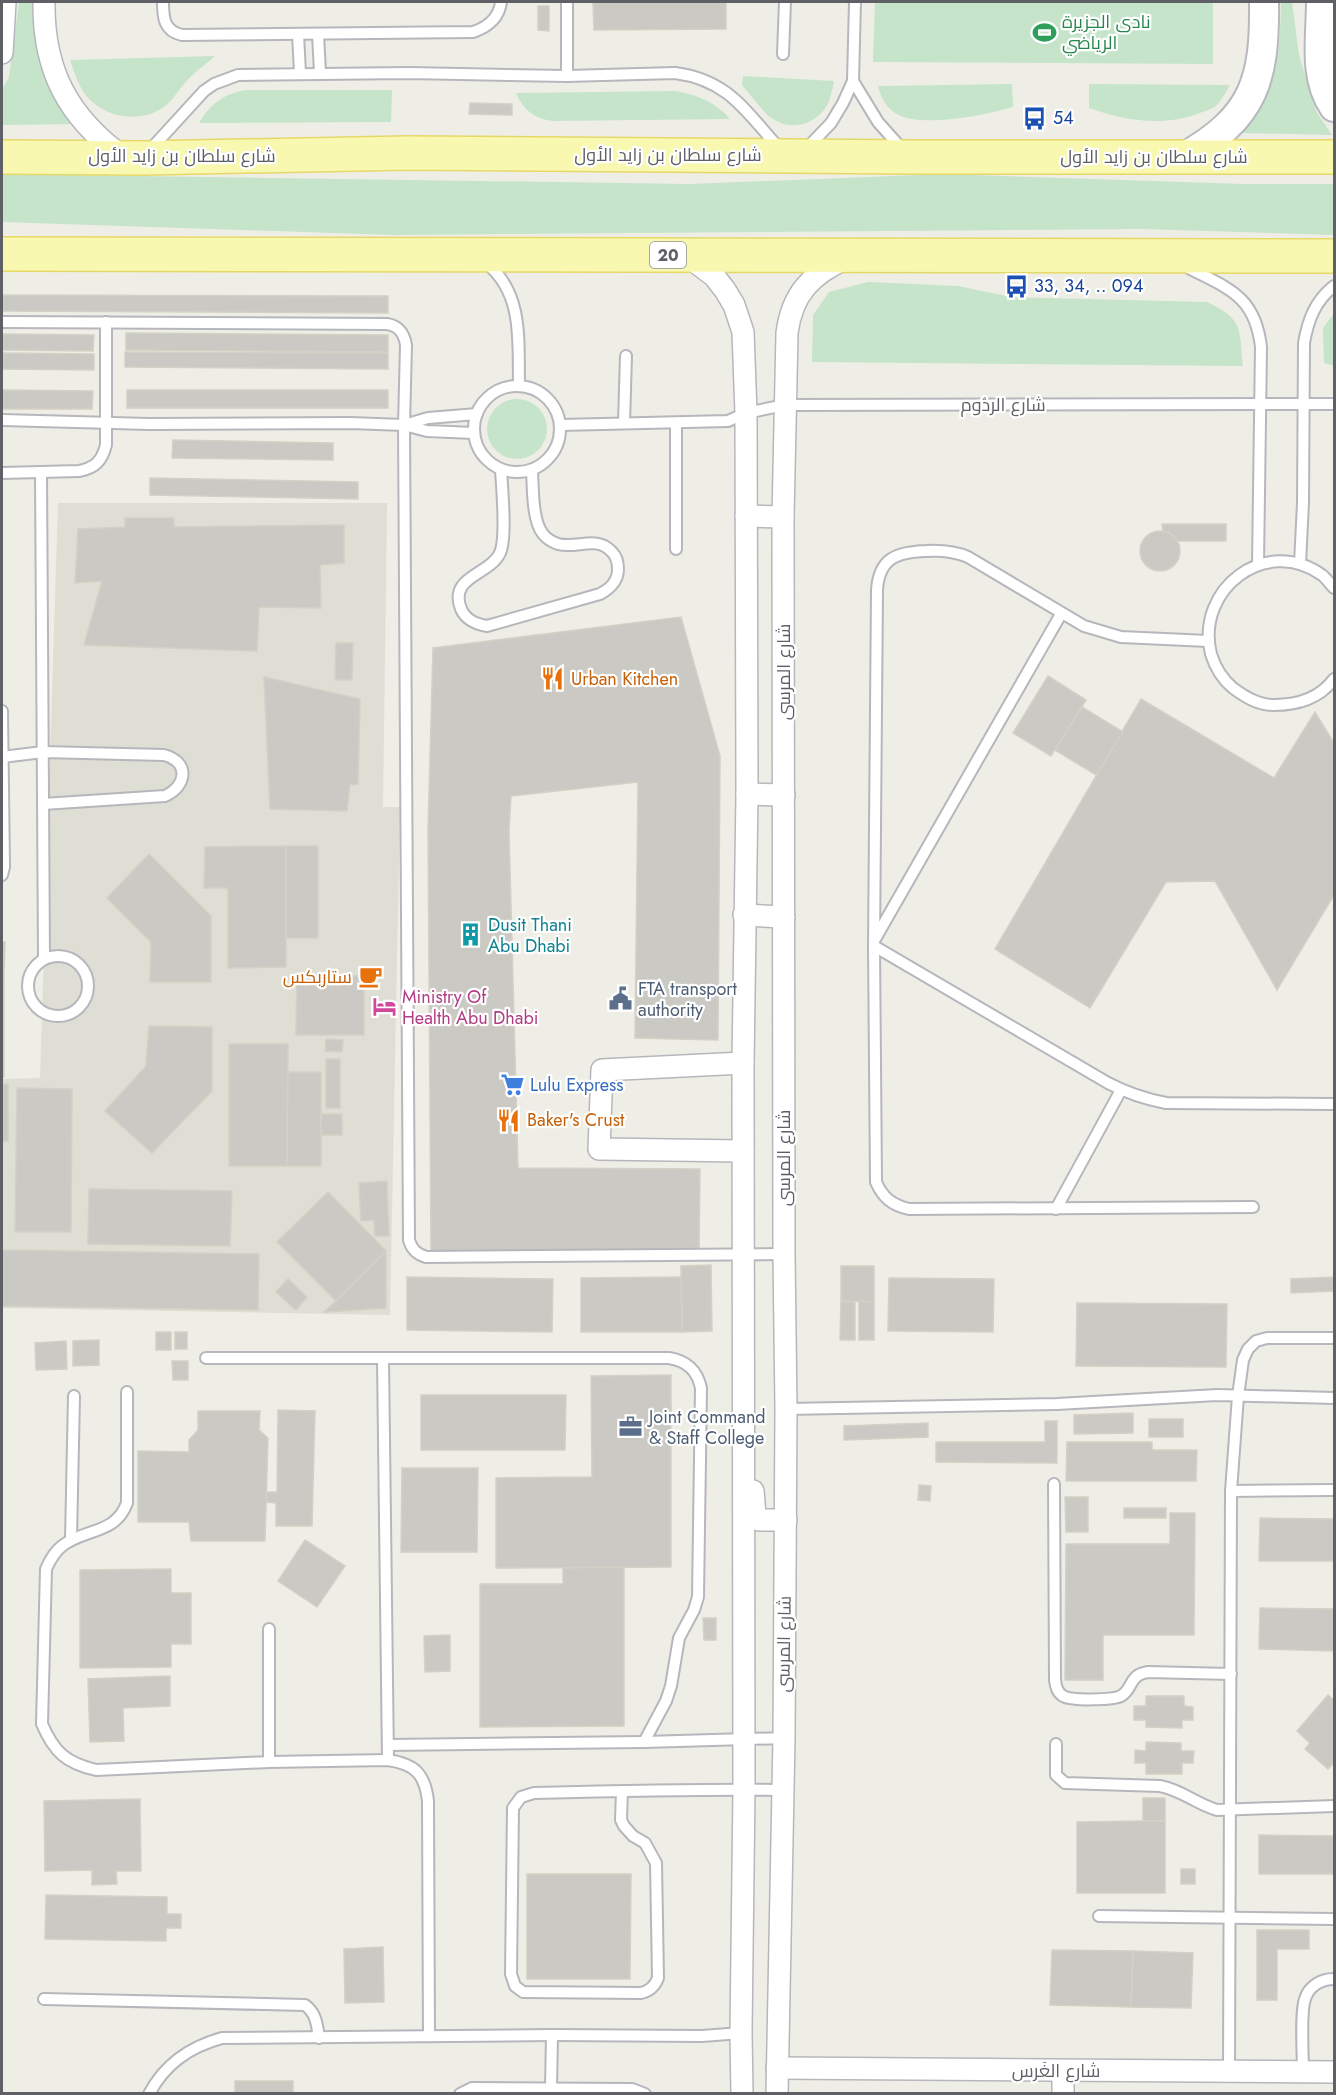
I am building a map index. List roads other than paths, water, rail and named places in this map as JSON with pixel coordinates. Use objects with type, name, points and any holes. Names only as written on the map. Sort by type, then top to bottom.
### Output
[{"type":"main road","name":"شارع سلطان بن زايد الأول","points":[[2,157],[407,153],[911,158],[1335,157]]},
{"type":"main road","name":"20","points":[[2,254],[1335,256]]},
{"type":"street","points":[[2,53],[5,2]]},
{"type":"street","points":[[44,2],[46,45],[60,87],[72,107],[104,143],[133,157]]},
{"type":"street","points":[[1184,157],[1209,144],[1230,126],[1246,103],[1258,77],[1263,56],[1264,2]]},
{"type":"street","points":[[1321,2],[1322,84],[1335,107]]},
{"type":"street","name":"شارع المرسى","points":[[685,255],[714,276],[725,290],[739,318],[743,332],[746,413],[747,794],[742,1254],[744,1789],[742,2094]]},
{"type":"street","name":"شارع المرسى","points":[[777,2094],[786,1520],[783,517],[787,333],[793,305],[804,288],[818,274],[855,255]]},
{"type":"street","points":[[746,516],[783,517]]},
{"type":"street","points":[[747,794],[784,795]]},
{"type":"street","points":[[744,915],[784,917]]},
{"type":"street","points":[[743,1064],[602,1070],[599,1149],[743,1151]]},
{"type":"street","points":[[743,1416],[753,1430],[752,1504],[755,1515],[759,1520],[764,1521],[786,1520]]},
{"type":"street","name":"شارع الغَرس","points":[[777,2068],[1335,2072]]},
{"type":"street","points":[[1063,2071],[1063,2094]]},
{"type":"lane","points":[[163,2],[164,21],[174,33],[182,35],[473,32],[490,24],[501,2]]},
{"type":"lane","points":[[567,2],[567,76]]},
{"type":"lane","points":[[783,54],[785,2]]},
{"type":"lane","points":[[133,157],[214,84],[238,75],[300,73],[567,76],[675,73],[693,75],[726,91],[792,156],[816,141],[831,123],[853,81],[855,2]]},
{"type":"lane","points":[[298,34],[300,73]]},
{"type":"lane","points":[[318,34],[320,73]]},
{"type":"lane","points":[[853,81],[878,123],[911,158]]},
{"type":"lane","points":[[473,255],[488,264],[510,291],[517,325],[519,386]]},
{"type":"lane","points":[[1169,257],[1232,290],[1245,301],[1260,330],[1262,346],[1258,565]]},
{"type":"lane","points":[[1300,564],[1303,502],[1304,344],[1308,323],[1317,304],[1335,286]]},
{"type":"lane","points":[[2,322],[392,325],[402,332],[406,345],[404,426],[409,1240],[412,1248],[418,1254],[426,1257],[784,1254]]},
{"type":"lane","points":[[2,473],[79,471],[98,464],[106,445],[106,322]]},
{"type":"lane","points":[[624,423],[626,356]]},
{"type":"lane","points":[[519,386],[529,387],[547,397],[559,415],[561,425],[557,448],[551,457],[532,470],[511,472],[490,464],[482,455],[476,444],[473,426],[482,404],[492,394],[505,387],[519,386]]},
{"type":"lane","name":"شارع الردُوم","points":[[561,425],[728,421],[746,413],[785,405],[1335,404]]},
{"type":"lane","points":[[404,426],[428,418],[477,414]]},
{"type":"lane","points":[[2,420],[105,423],[350,423],[474,433]]},
{"type":"lane","points":[[676,424],[676,549]]},
{"type":"lane","points":[[501,470],[503,540],[500,553],[492,564],[466,581],[459,597],[460,606],[470,620],[478,625],[487,626],[600,594],[615,582],[618,574],[615,556],[602,544],[560,545],[549,540],[541,532],[536,521],[532,470]]},
{"type":"lane","points":[[41,473],[44,959],[31,972],[28,981],[31,998],[44,1012],[64,1015],[74,1011],[87,996],[87,975],[74,960],[64,956],[44,959]]},
{"type":"lane","points":[[1208,641],[1120,637],[1084,626],[959,553],[940,550],[899,553],[882,568],[877,590],[874,943],[876,1182],[888,1201],[909,1209],[1253,1207]]},
{"type":"lane","points":[[1335,588],[1322,575],[1300,564],[1279,561],[1258,565],[1236,576],[1219,594],[1210,617],[1208,641],[1214,664],[1227,683],[1246,698],[1268,705],[1292,705],[1314,697],[1335,679]]},
{"type":"lane","points":[[874,943],[1061,614]]},
{"type":"lane","points":[[2,711],[4,867],[2,875]]},
{"type":"lane","points":[[2,757],[43,752],[164,755],[175,758],[182,768],[182,780],[176,791],[165,796],[43,804]]},
{"type":"lane","points":[[874,943],[1121,1090],[1146,1099],[1166,1103],[1335,1104]]},
{"type":"lane","points":[[1056,1209],[1121,1090]]},
{"type":"lane","points":[[1229,2072],[1231,1491],[1243,1360],[1248,1349],[1256,1341],[1268,1338],[1335,1338]]},
{"type":"lane","points":[[206,1358],[669,1358],[678,1359],[695,1370],[701,1388],[698,1597],[694,1610],[679,1638],[671,1686],[666,1701],[644,1742]]},
{"type":"lane","points":[[383,1359],[388,1760]]},
{"type":"lane","points":[[127,1392],[127,1503],[123,1514],[116,1522],[71,1540],[56,1552],[46,1569],[42,1724],[49,1741],[62,1756],[78,1766],[96,1770],[268,1762],[388,1760],[404,1762],[418,1771],[426,1785],[428,1801],[429,2036]]},
{"type":"lane","points":[[71,1540],[74,1396]]},
{"type":"lane","points":[[786,1409],[1057,1404],[1179,1396],[1335,1398]]},
{"type":"lane","points":[[1054,1484],[1055,1686],[1062,1695],[1073,1698],[1112,1699],[1126,1691],[1134,1677],[1148,1672],[1231,1674]]},
{"type":"lane","points":[[1231,1491],[1335,1490]]},
{"type":"lane","points":[[268,1762],[269,1629]]},
{"type":"lane","points":[[388,1744],[644,1742],[784,1738]]},
{"type":"lane","points":[[1056,1744],[1056,1775],[1065,1783],[1160,1786],[1185,1794],[1206,1807],[1217,1810],[1335,1806]]},
{"type":"lane","points":[[622,1791],[621,1821],[633,1836],[645,1844],[656,1863],[658,1978],[656,1984],[641,1994],[523,1992],[515,1986],[511,1974],[513,1808],[516,1802],[527,1794],[622,1791],[744,1789],[783,1790]]},
{"type":"lane","points":[[1099,1916],[1335,1919]]},
{"type":"lane","points":[[1303,2072],[1304,2001],[1320,1981],[1335,1979]]},
{"type":"lane","points":[[44,1999],[305,2005],[312,2010],[316,2018],[319,2038]]},
{"type":"lane","points":[[149,2094],[168,2067],[192,2048],[222,2038],[702,2036],[741,2033]]},
{"type":"lane","points":[[551,2088],[552,2035]]},
{"type":"lane","points":[[460,2094],[472,2088],[516,2091],[551,2088],[586,2091],[632,2089],[645,2094]]},
{"type":"place","name":"نادى الجزيرة الرياضي","points":[[1044,32]]},
{"type":"place","name":"54","points":[[1035,118]]},
{"type":"place","name":"33, 34, .. 094","points":[[1016,286]]},
{"type":"place","name":"Urban Kitchen","points":[[553,679]]},
{"type":"place","name":"Dusit Thani Abu Dhabi","points":[[470,935]]},
{"type":"place","name":"ستاربكس","points":[[370,977]]},
{"type":"place","name":"FTA transport authority","points":[[620,999]]},
{"type":"place","name":"Ministry Of Health Abu Dhabi","points":[[384,1007]]},
{"type":"place","name":"Lulu Express","points":[[512,1085]]},
{"type":"place","name":"Baker's Crust","points":[[509,1120]]},
{"type":"place","name":"Joint Command & Staff College","points":[[631,1427]]}]
